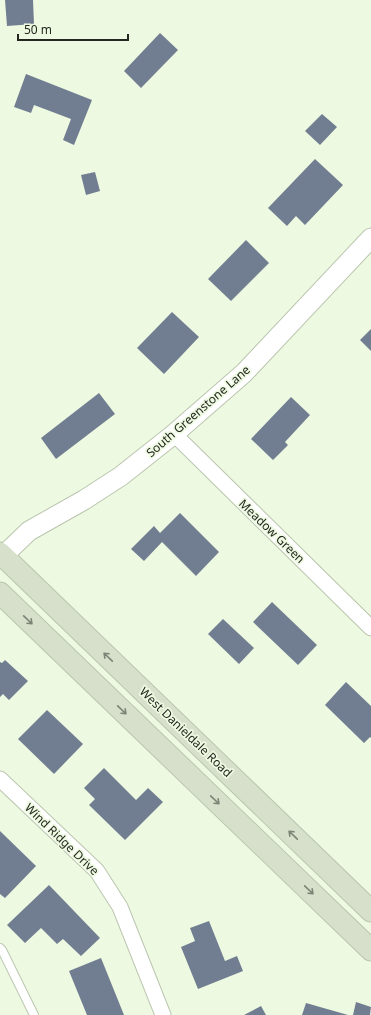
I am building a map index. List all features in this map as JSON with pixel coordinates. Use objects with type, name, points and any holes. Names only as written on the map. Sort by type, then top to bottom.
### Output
[{"type":"main road","name":"West Danieldale Road","points":[[1,556],[371,911]]},
{"type":"main road","points":[[0,593],[371,950]]},
{"type":"main road","points":[[294,876],[314,856]]},
{"type":"street","name":"South Greenstone Lane","points":[[1,556],[29,531],[84,500],[121,476],[174,434],[244,373],[371,238]]},
{"type":"street","name":"Meadow Green","points":[[174,434],[371,628]]},
{"type":"street","name":"Wind Ridge Drive","points":[[0,779],[97,871],[120,907],[163,1015]]},
{"type":"lane","points":[[0,948],[34,1015]]},
{"type":"building","points":[[5,0],[33,0],[34,24],[7,26]]},
{"type":"building","points":[[160,33],[178,50],[141,88],[124,71]]},
{"type":"building","points":[[26,74],[92,100],[74,145],[63,140],[71,119],[34,105],[31,113],[14,107]]},
{"type":"building","points":[[322,114],[337,127],[320,145],[305,131]]},
{"type":"building","points":[[315,159],[343,185],[305,225],[296,216],[287,226],[268,208]]},
{"type":"building","points":[[95,172],[100,191],[86,195],[81,175]]},
{"type":"building","points":[[246,240],[269,263],[231,301],[208,279]]},
{"type":"building","points":[[172,312],[199,337],[164,374],[137,348]]},
{"type":"building","points":[[371,329],[371,351],[360,340]]},
{"type":"building","points":[[99,393],[115,414],[56,459],[41,438]]},
{"type":"building","points":[[291,397],[310,415],[285,442],[288,445],[273,460],[251,439]]},
{"type":"building","points":[[180,513],[219,552],[196,576],[162,542],[144,561],[131,549],[154,526],[160,533]]},
{"type":"building","points":[[272,602],[317,645],[298,665],[253,622]]},
{"type":"building","points":[[223,619],[254,648],[239,664],[208,634]]},
{"type":"building","points":[[5,660],[28,681],[9,700],[3,694],[0,697],[0,662],[2,663]]},
{"type":"building","points":[[346,682],[371,706],[371,738],[370,737],[364,743],[325,705]]},
{"type":"building","points":[[47,710],[83,744],[54,774],[18,739]]},
{"type":"building","points":[[104,768],[136,800],[148,788],[163,802],[125,840],[89,805],[95,799],[84,788]]},
{"type":"building","points":[[0,831],[36,866],[5,898],[0,894]]},
{"type":"building","points":[[49,885],[100,938],[81,956],[63,939],[57,944],[41,928],[25,943],[7,925]]},
{"type":"building","points":[[209,921],[225,961],[237,956],[243,971],[198,989],[181,947],[195,941],[190,928]]},
{"type":"building","points":[[101,958],[124,1015],[87,1015],[69,971]]},
{"type":"building","points":[[356,1002],[371,1007],[370,1015],[353,1015]]},
{"type":"building","points":[[306,1003],[348,1015],[302,1015]]},
{"type":"building","points":[[261,1006],[266,1015],[244,1015]]}]
